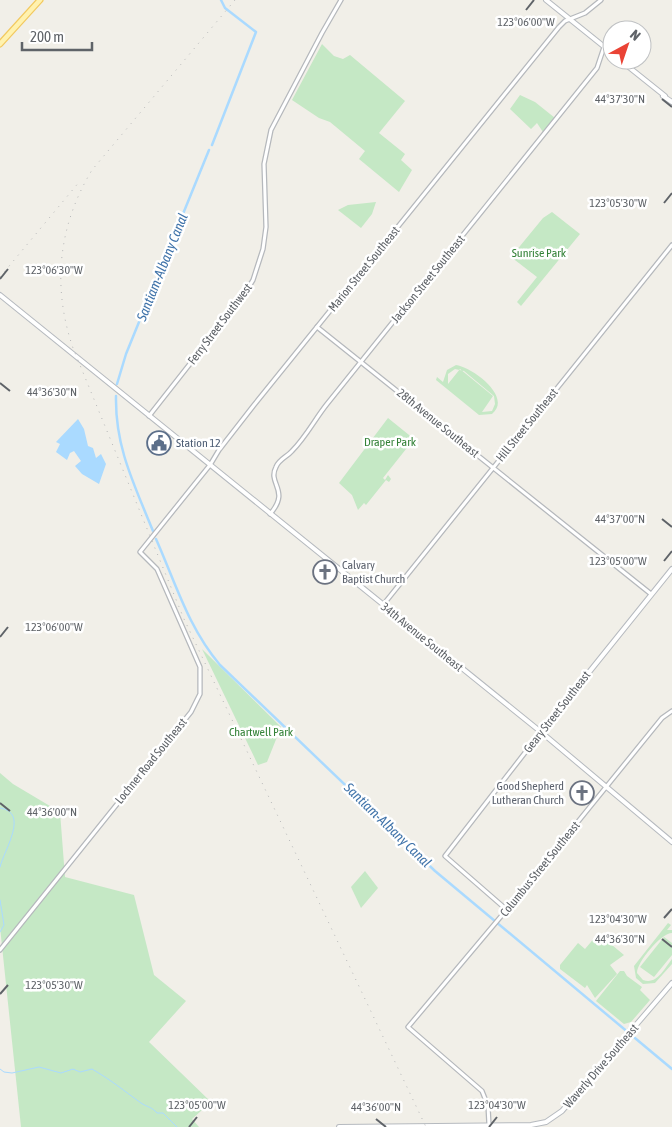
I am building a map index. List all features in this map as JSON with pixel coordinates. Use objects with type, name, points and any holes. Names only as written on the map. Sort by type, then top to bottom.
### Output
[{"type":"main road","points":[[0,44],[40,0]]},
{"type":"main road","points":[[546,0],[602,45]]},
{"type":"main road","points":[[633,70],[672,102]]},
{"type":"main road","name":"34th Avenue Southeast","points":[[0,295],[541,732],[672,842]]},
{"type":"main road","name":"Geary Street Southeast","points":[[541,732],[672,569]]},
{"type":"main road","name":"Waverly Drive Southeast","points":[[339,1127],[531,1125],[553,1119],[562,1111],[672,983]]},
{"type":"street","name":"Ferry Street Southwest","points":[[149,416],[244,295],[252,280],[264,248],[266,227],[264,164],[271,130],[314,46],[341,0]]},
{"type":"street","name":"Marion Street Southeast","points":[[140,552],[317,327],[561,25],[569,19],[585,13],[601,0]]},
{"type":"street","name":"Jackson Street Southeast","points":[[270,514],[279,499],[279,490],[274,476],[276,466],[292,452],[361,362],[597,68],[602,53]]},
{"type":"street","name":"Hill Street Southeast","points":[[383,605],[672,245]]},
{"type":"street","name":"28th Avenue Southeast","points":[[317,327],[651,594]]},
{"type":"street","name":"Lochner Road Southeast","points":[[0,950],[192,712],[198,700],[201,687],[200,667],[156,569],[140,552]]},
{"type":"street","name":"Columbus Street Southeast","points":[[489,1125],[488,1106],[482,1091],[408,1027],[507,910],[662,718],[672,711]]},
{"type":"street","name":"Geary Street Southeast","points":[[507,910],[445,857],[541,732]]},
{"type":"green space","points":[[322,44],[334,56],[343,59],[350,55],[405,101],[379,133],[405,154],[401,160],[412,170],[399,192],[359,159],[365,151],[330,122],[319,118],[292,100]]},
{"type":"green space","points":[[520,95],[535,102],[555,118],[543,132],[537,123],[531,129],[510,109]]},
{"type":"green space","points":[[376,202],[372,214],[361,228],[338,210],[348,205]]},
{"type":"green space","name":"Sunrise Park","points":[[552,212],[580,234],[521,306],[517,302],[537,277],[511,257],[543,218]]},
{"type":"green space","points":[[456,365],[463,367],[488,384],[497,399],[497,407],[492,414],[479,415],[436,380],[437,377],[443,382],[447,370]],"holes":[[[455,369],[459,370],[448,384],[448,374]],[[462,371],[494,396],[495,404],[492,411],[482,412],[493,396]]]},
{"type":"green space","name":"Draper Park","points":[[388,418],[414,439],[383,478],[385,480],[388,475],[391,479],[389,482],[386,480],[366,505],[364,503],[358,510],[352,495],[339,483]]},
{"type":"green space","name":"Chartwell Park","points":[[202,649],[281,727],[267,762],[258,765]]},
{"type":"green space","points":[[0,773],[13,784],[60,812],[65,877],[134,895],[154,975],[186,1001],[149,1042],[211,1102],[192,1119],[199,1127],[21,1127],[0,927]]},
{"type":"green space","points":[[365,871],[378,888],[361,908],[351,887]]},
{"type":"green space","points":[[668,923],[671,925],[667,930],[672,930],[672,933],[667,934],[650,949],[641,962],[637,973],[643,980],[652,980],[660,975],[672,959],[672,964],[655,983],[643,984],[636,978],[634,966]]},
{"type":"green space","points":[[600,935],[624,955],[610,965],[617,974],[595,998],[587,985],[585,988],[560,969],[560,965],[578,943],[585,949],[596,936]]},
{"type":"green space","points":[[664,937],[672,943],[672,955],[654,977],[640,967]]},
{"type":"green space","points":[[620,971],[624,971],[627,976],[642,987],[640,990],[650,1000],[631,1022],[624,1024],[596,1001]]},
{"type":"water","points":[[78,419],[84,429],[88,446],[93,448],[96,458],[101,454],[106,464],[99,484],[82,474],[75,466],[81,461],[74,451],[70,453],[67,460],[56,452],[60,444],[56,442]]},
{"type":"waterway","name":"Santiam-Albany Canal","points":[[212,145],[256,32],[225,8],[221,0]]},
{"type":"waterway","name":"Santiam-Albany Canal","points":[[117,384],[126,354],[209,150]]},
{"type":"waterway","name":"Santiam-Albany Canal","points":[[116,396],[122,449],[153,531]]},
{"type":"waterway","name":"Santiam-Albany Canal","points":[[156,539],[199,636],[220,665],[435,871],[672,1069]]},
{"type":"waterway","points":[[0,808],[9,811],[13,817],[14,824],[13,833],[0,867]]},
{"type":"waterway","points":[[0,900],[4,925],[0,932]]},
{"type":"waterway","points":[[0,1069],[4,1072],[12,1073],[39,1067],[61,1073],[73,1069],[80,1072],[92,1069],[157,1113],[163,1113],[177,1127]]},
{"type":"railway","points":[[235,0],[92,170],[72,213],[66,235],[62,257],[62,302],[73,348],[184,619],[426,1127]]},
{"type":"railway","points":[[0,277],[80,181]]},
{"type":"place","name":"Station 12","points":[[159,443]]},
{"type":"place","name":"Calvary Baptist Church","points":[[325,572]]},
{"type":"place","name":"Good Shepherd Lutheran Church","points":[[582,793]]}]
